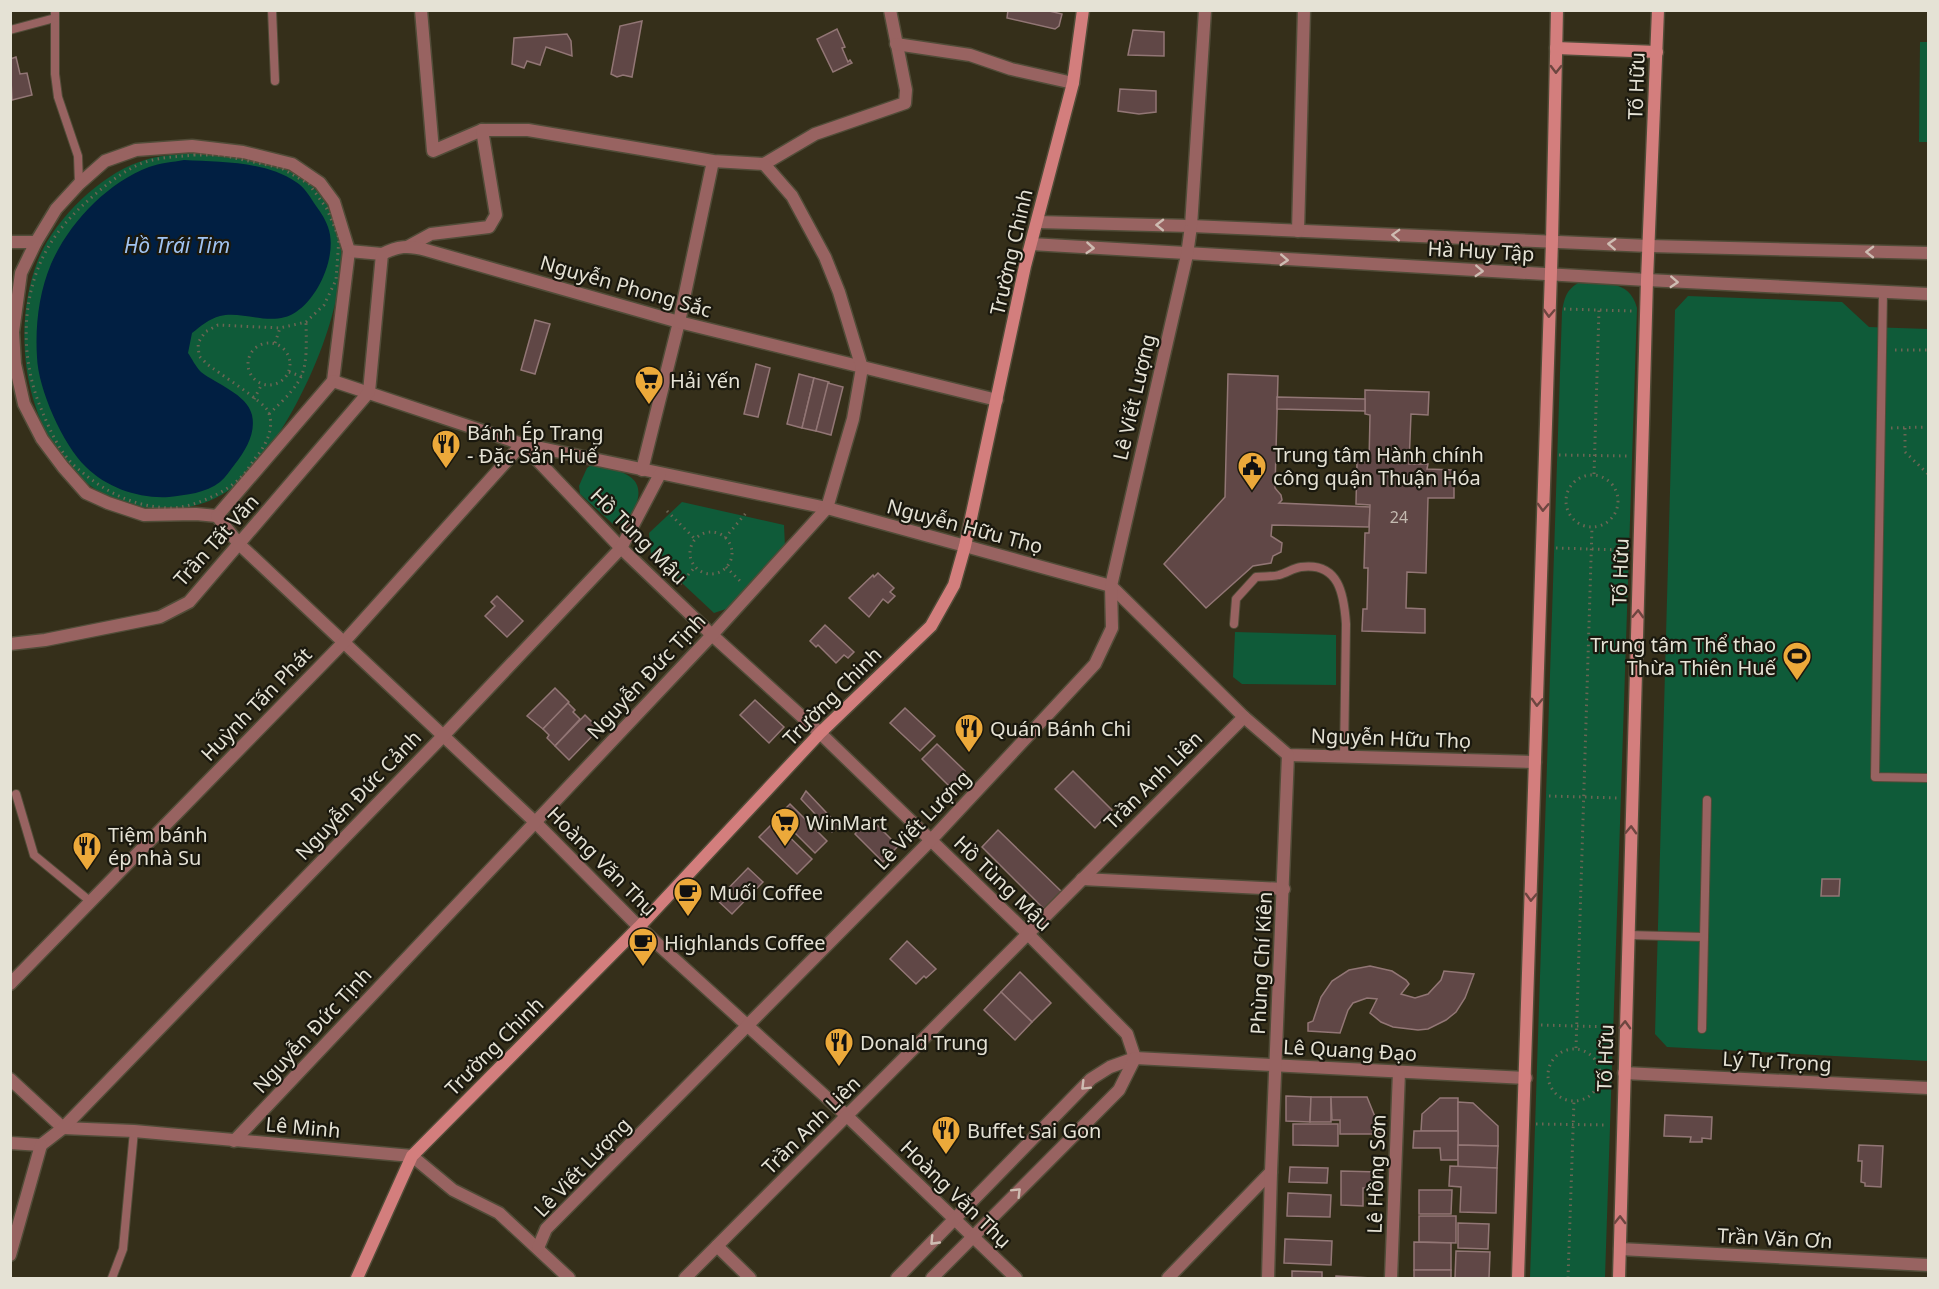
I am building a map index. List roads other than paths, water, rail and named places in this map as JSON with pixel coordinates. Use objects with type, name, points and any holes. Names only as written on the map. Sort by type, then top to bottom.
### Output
[{"type":"main road","name":"Trường Chinh","points":[[357,1278],[412,1156],[639,927],[820,733],[931,626],[954,585],[965,546],[1031,244],[1073,83],[1083,10]]},
{"type":"main road","points":[[1518,1278],[1552,241],[1557,10]]},
{"type":"main road","name":"Tố Hữu","points":[[1619,1278],[1647,280],[1658,10]]},
{"type":"main road","points":[[1557,48],[1656,52]]},
{"type":"street","points":[[421,10],[433,151],[482,130],[528,130],[713,161],[764,164],[816,134],[905,103],[906,90],[890,10]]},
{"type":"street","name":"Lê Viết Lượng","points":[[538,1248],[546,1229],[931,840],[1095,664],[1112,628],[1111,586],[1187,255],[1191,226],[1205,10]]},
{"type":"street","points":[[1298,231],[1304,10]]},
{"type":"street","points":[[896,44],[970,56],[1011,69],[1073,83]]},
{"type":"street","points":[[349,250],[382,254],[397,246],[410,246],[431,234],[489,228],[496,215],[482,130]]},
{"type":"street","points":[[192,146],[243,152],[292,164],[320,183],[334,202],[349,250],[333,381],[217,516],[144,515],[108,503],[86,493],[63,468],[42,439],[24,404],[19,386],[13,332],[21,273],[36,243],[56,210],[79,184],[105,161],[136,150],[192,146]]},
{"type":"street","points":[[642,470],[679,322],[713,161]]},
{"type":"street","name":"Nguyễn Đức Tịnh","points":[[234,1141],[712,635],[827,508],[853,419],[862,368],[839,292],[825,257],[792,196],[764,164]]},
{"type":"street","name":"Hà Huy Tập","points":[[1037,222],[1191,226],[1649,246],[1929,253]]},
{"type":"street","points":[[10,242],[36,243]]},
{"type":"street","name":"Hà Huy Tập","points":[[1031,244],[1187,255],[1929,294]]},
{"type":"street","name":"Nguyễn Phong Sắc","points":[[410,246],[679,322],[997,400]]},
{"type":"street","points":[[369,393],[382,254]]},
{"type":"street","name":"Nguyễn Hữu Thọ","points":[[333,381],[522,444],[827,508],[1111,586],[1244,717],[1288,755],[1535,762]]},
{"type":"street","name":"Trần Tất Văn","points":[[10,644],[45,640],[160,617],[189,602],[369,393]]},
{"type":"street","name":"Hồ Tùng Mậu","points":[[522,444],[621,548],[820,733],[1028,934],[1127,1034],[1136,1058]]},
{"type":"street","name":"Huỳnh Tấn Phát","points":[[10,984],[343,643],[522,444]]},
{"type":"street","name":"Nguyễn Đức Cảnh","points":[[41,1145],[63,1128],[444,735],[621,548],[660,474]]},
{"type":"street","name":"Hoàng Văn Thụ","points":[[217,516],[239,544],[535,822],[639,927],[847,1116],[1016,1278]]},
{"type":"street","name":"Trần Anh Liên","points":[[685,1278],[1244,717]]},
{"type":"street","name":"Phùng Chí Kiên","points":[[1268,1278],[1270,1172],[1288,755]]},
{"type":"street","points":[[1082,879],[1284,889]]},
{"type":"street","points":[[932,1278],[1119,1090],[1136,1058]]},
{"type":"street","name":"Lê Quang Đạo","points":[[897,1278],[1091,1079],[1110,1067],[1136,1058],[1526,1078]]},
{"type":"street","name":"Lê Hồng Sơn","points":[[1391,1278],[1400,1072]]},
{"type":"street","name":"Lý Tự Trọng","points":[[1624,1073],[1929,1088]]},
{"type":"street","points":[[10,1079],[63,1128]]},
{"type":"street","name":"Lê Minh","points":[[63,1128],[134,1131],[412,1156]]},
{"type":"street","points":[[10,1143],[41,1145],[10,1255]]},
{"type":"street","points":[[412,1156],[453,1190],[499,1213],[569,1278]]},
{"type":"street","points":[[1168,1278],[1270,1172]]},
{"type":"street","points":[[717,1246],[750,1278]]},
{"type":"street","name":"Trần Văn Ơn","points":[[1620,1249],[1929,1265]]},
{"type":"lane","points":[[272,10],[275,81]]},
{"type":"lane","points":[[10,30],[55,14],[55,74],[58,97],[78,156],[79,184]]},
{"type":"lane","points":[[1883,292],[1875,777],[1929,778]]},
{"type":"lane","points":[[1234,624],[1236,599],[1256,577],[1280,575],[1304,566],[1318,567],[1335,577],[1345,602],[1344,757]]},
{"type":"lane","points":[[16,794],[34,855],[90,902]]},
{"type":"lane","points":[[1702,1029],[1707,800]]},
{"type":"lane","points":[[1628,935],[1704,937]]},
{"type":"lane","points":[[112,1278],[123,1249],[134,1131]]},
{"type":"water","name":"Hồ Trái Tim","points":[[184,160],[256,166],[284,175],[296,182],[306,191],[325,220],[330,238],[330,250],[319,286],[296,312],[278,319],[238,315],[220,316],[192,333],[188,353],[201,372],[244,401],[252,415],[253,428],[239,459],[224,478],[214,486],[202,491],[169,497],[147,496],[125,491],[104,481],[86,467],[69,445],[53,416],[38,370],[37,321],[43,286],[51,264],[68,234],[91,206],[118,183],[133,174],[153,166]]},
{"type":"place","name":"Hải Yến","points":[[649,406]]},
{"type":"place","name":"Bánh Ép Trang - Đặc Sản Huế","points":[[446,470]]},
{"type":"place","name":"Trung tâm Hành chính công quận Thuận Hóa","points":[[1252,492]]},
{"type":"place","name":"Trung tâm Thể thao Thừa Thiên Huế","points":[[1797,682]]},
{"type":"place","name":"Quán Bánh Chi","points":[[969,754]]},
{"type":"place","name":"WinMart","points":[[785,848]]},
{"type":"place","name":"Tiệm bánh ép nhà Su","points":[[87,872]]},
{"type":"place","name":"Muối Coffee","points":[[688,918]]},
{"type":"place","name":"Highlands Coffee","points":[[643,968]]},
{"type":"place","name":"Donald Trung","points":[[839,1068]]},
{"type":"place","name":"Buffet Sai Gon","points":[[946,1156]]}]
